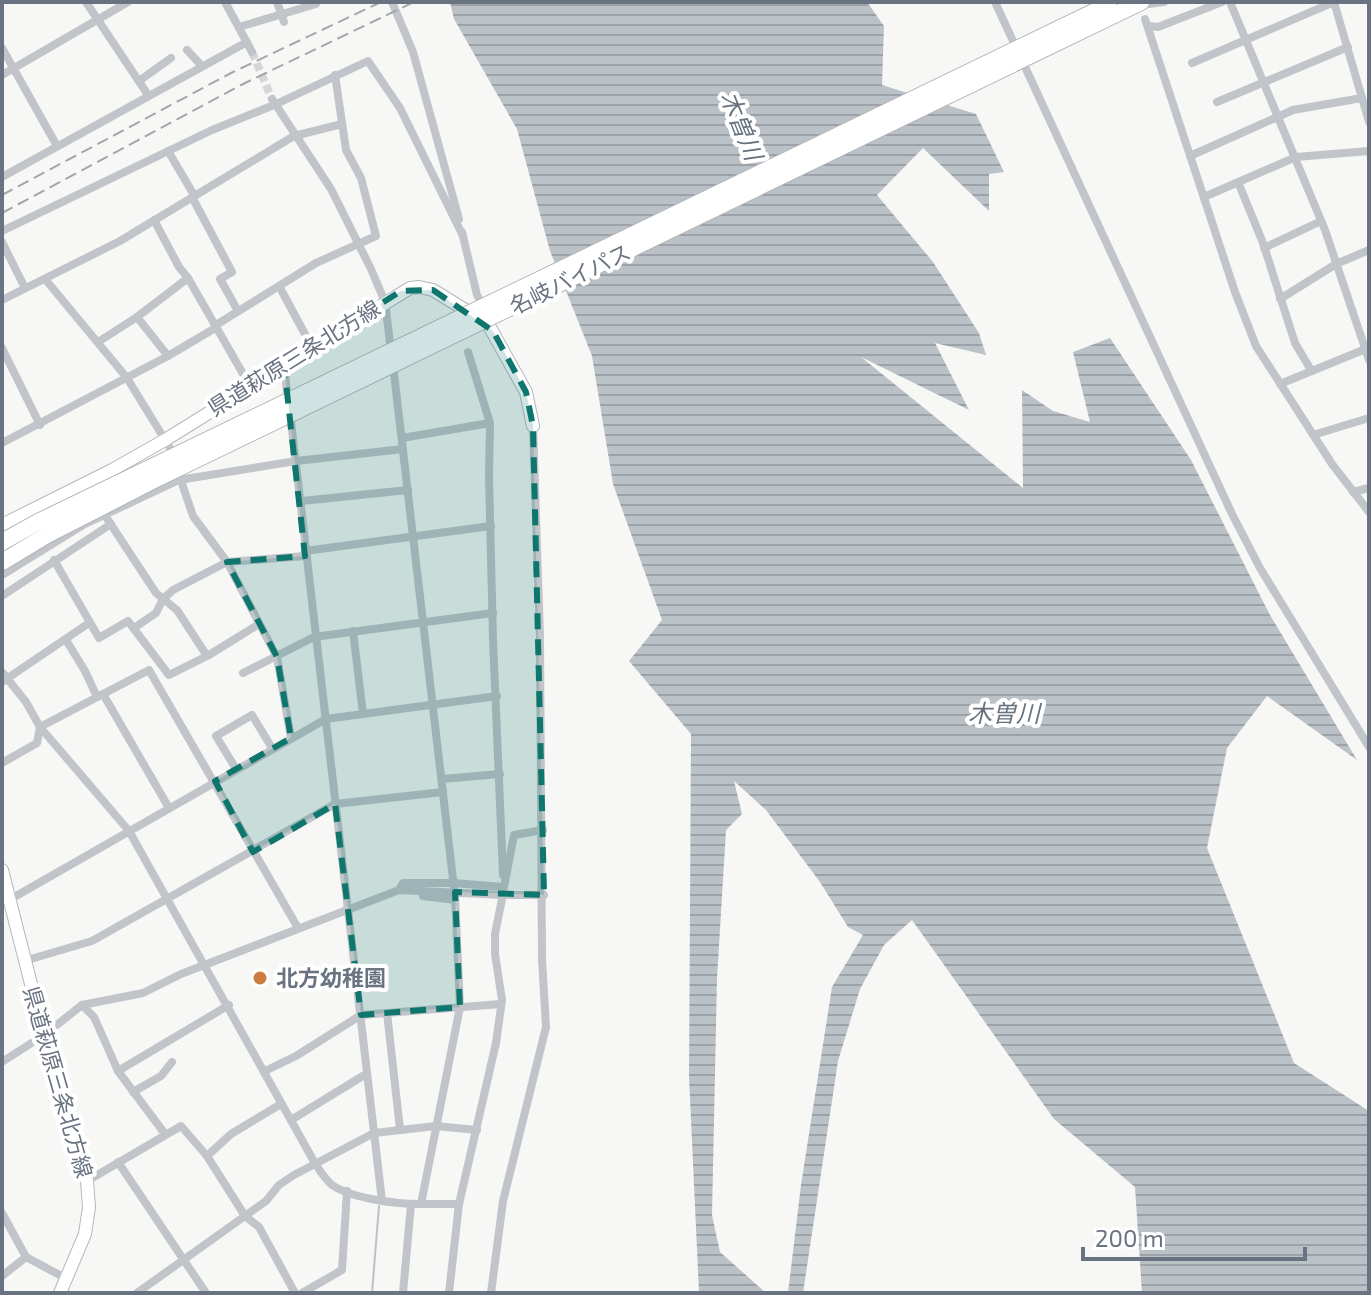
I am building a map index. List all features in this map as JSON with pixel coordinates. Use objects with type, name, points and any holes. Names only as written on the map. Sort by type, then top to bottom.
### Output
[{"type":"highway","name":"名岐バイパス","points":[[2,542],[38,522],[1122,6]]},
{"type":"highway","name":"名岐バイパス","points":[[3,566],[47,535],[184,466],[1122,6]]},
{"type":"main road","name":"県道萩原三条北方線","points":[[2,525],[165,440],[410,288],[428,288],[488,324],[526,392],[533,426]]},
{"type":"main road","name":"県道萩原三条北方線","points":[[3,875],[44,1035],[87,1181],[87,1221],[82,1245],[60,1293]]},
{"type":"street","points":[[86,2],[148,95]]},
{"type":"street","points":[[2,75],[128,2]]},
{"type":"street","points":[[225,2],[252,52]]},
{"type":"street","points":[[277,2],[283,18]]},
{"type":"street","points":[[239,27],[283,18],[316,2]]},
{"type":"street","points":[[392,2],[413,52],[477,295],[487,313],[488,324]]},
{"type":"street","points":[[995,2],[1200,439],[1232,514],[1260,568],[1369,747]]},
{"type":"street","points":[[1122,6],[1164,2]]},
{"type":"street","points":[[1222,2],[1158,27],[1147,23],[1235,292],[1256,346],[1313,435],[1369,512]]},
{"type":"street","points":[[1230,2],[1321,221],[1369,360]]},
{"type":"street","points":[[1192,63],[1334,2],[1369,122]]},
{"type":"street","points":[[2,177],[247,42]]},
{"type":"street","points":[[1217,102],[1348,47]]},
{"type":"street","points":[[2,48],[57,146]]},
{"type":"street","points":[[187,50],[202,66]]},
{"type":"street","points":[[139,81],[171,58]]},
{"type":"street","points":[[2,231],[273,102],[368,61],[400,108],[463,236]]},
{"type":"street","points":[[2,443],[168,356],[316,263],[376,236],[361,178],[346,150],[335,75]]},
{"type":"street","points":[[1190,156],[1293,110],[1362,98]]},
{"type":"street","points":[[273,102],[331,189],[385,302],[442,779],[454,892],[460,1007],[436,1126],[416,1204],[403,1293]]},
{"type":"street","points":[[2,300],[120,241],[294,136],[342,124]]},
{"type":"street","points":[[168,151],[232,272],[220,279],[238,311]]},
{"type":"street","points":[[1204,197],[1296,157],[1369,151]]},
{"type":"street","points":[[1238,182],[1264,248],[1295,343],[1311,370]]},
{"type":"street","points":[[154,220],[250,386]]},
{"type":"street","points":[[1264,248],[1321,221]]},
{"type":"street","points":[[2,242],[25,288]]},
{"type":"street","points":[[1280,299],[1336,264],[1369,250]]},
{"type":"street","points":[[98,342],[188,278]]},
{"type":"street","points":[[45,279],[127,378],[165,440],[193,516],[227,562],[277,657],[291,738]]},
{"type":"street","points":[[279,286],[312,347]]},
{"type":"street","points":[[137,317],[168,356]]},
{"type":"street","points":[[2,348],[40,425]]},
{"type":"street","points":[[1280,384],[1367,349]]},
{"type":"street","points":[[468,352],[490,423],[503,892]]},
{"type":"street","points":[[284,365],[382,1201]]},
{"type":"street","points":[[1313,435],[1369,418]]},
{"type":"street","points":[[402,438],[490,423]]},
{"type":"street","points":[[491,1293],[503,1201],[546,1027],[542,959],[543,830],[533,426]]},
{"type":"street","points":[[3,566],[25,561],[104,514],[179,480],[296,461],[403,449]]},
{"type":"street","points":[[1353,492],[1369,488]]},
{"type":"street","points":[[302,501],[408,490]]},
{"type":"street","points":[[104,514],[163,599],[177,610],[207,656]]},
{"type":"street","points":[[2,596],[111,524]]},
{"type":"street","points":[[134,628],[156,613],[163,599],[173,590],[227,562],[491,526]]},
{"type":"street","points":[[54,560],[99,638],[128,621],[169,675],[259,624]]},
{"type":"street","points":[[243,673],[314,637],[493,613]]},
{"type":"street","points":[[89,623],[4,678],[40,727],[129,831],[229,1005],[281,1104],[316,1165],[332,1185],[382,1201],[459,1204]]},
{"type":"street","points":[[353,631],[363,714]]},
{"type":"street","points":[[66,640],[169,808]]},
{"type":"street","points":[[40,727],[161,664]]},
{"type":"street","points":[[149,670],[298,928]]},
{"type":"street","points":[[9,900],[326,719],[497,696]]},
{"type":"street","points":[[236,769],[216,736],[252,715],[272,748]]},
{"type":"street","points":[[2,763],[37,743],[40,727]]},
{"type":"street","points":[[442,779],[500,774]]},
{"type":"street","points":[[24,961],[92,941],[335,804],[443,792]]},
{"type":"street","points":[[449,1293],[459,1204],[477,1130],[501,1004],[495,934],[514,835],[543,830]]},
{"type":"street","points":[[399,890],[403,883],[454,892]]},
{"type":"street","points":[[399,890],[406,894],[503,892]]},
{"type":"street","points":[[2,1062],[82,1005],[143,993],[347,908],[399,890],[544,895]]},
{"type":"street","points":[[265,1071],[296,1056],[361,1015],[501,1004]]},
{"type":"street","points":[[82,1005],[94,1017],[118,1071],[165,1134]]},
{"type":"street","points":[[118,1071],[229,1005]]},
{"type":"street","points":[[387,1013],[400,1129]]},
{"type":"street","points":[[133,1092],[161,1076],[172,1062]]},
{"type":"street","points":[[291,1120],[366,1074]]},
{"type":"street","points":[[207,1156],[231,1134],[281,1104]]},
{"type":"street","points":[[87,1181],[181,1126],[207,1156],[245,1216],[259,1227],[295,1293]]},
{"type":"street","points":[[137,1293],[266,1201],[279,1185],[374,1133],[436,1126],[477,1130]]},
{"type":"street","points":[[118,1162],[206,1293]]},
{"type":"street","points":[[302,1293],[342,1270],[347,1191]]},
{"type":"street","points":[[2,1213],[26,1257],[67,1279]]},
{"type":"street","points":[[2,1276],[26,1257]]},
{"type":"highlighted area","points":[[433,290],[493,331],[526,392],[533,426],[544,895],[455,892],[460,1007],[361,1015],[335,804],[253,852],[215,781],[291,738],[277,657],[227,562],[305,556],[284,365],[401,291]]},
{"type":"water","name":"木曽川","points":[[450,2],[867,2],[884,26],[882,85],[976,114],[1004,172],[989,174],[989,211],[923,148],[877,195],[933,262],[979,333],[986,355],[935,343],[969,410],[861,357],[1023,488],[1022,390],[1053,411],[1090,422],[1073,352],[1110,338],[1191,460],[1270,615],[1357,760],[1267,696],[1227,748],[1207,848],[1294,1063],[1369,1111],[1369,1293],[1142,1293],[1135,1187],[1054,1119],[912,920],[884,945],[860,989],[838,1061],[803,1293],[788,1293],[801,1185],[832,987],[863,935],[848,927],[820,882],[766,810],[734,781],[742,814],[726,830],[717,979],[712,1215],[720,1252],[766,1293],[699,1293],[689,1076],[691,734],[629,661],[662,620],[613,484],[592,356],[550,251],[517,129],[454,19]]},
{"type":"waterway","points":[[372,1293],[379,1206]]},
{"type":"tunnel","points":[[252,52],[272,99]]},
{"type":"railway","points":[[2,195],[231,73],[381,2]]},
{"type":"railway","points":[[2,213],[243,84],[414,2]]},
{"type":"place","name":"北方幼稚園","points":[[260,978]]}]
